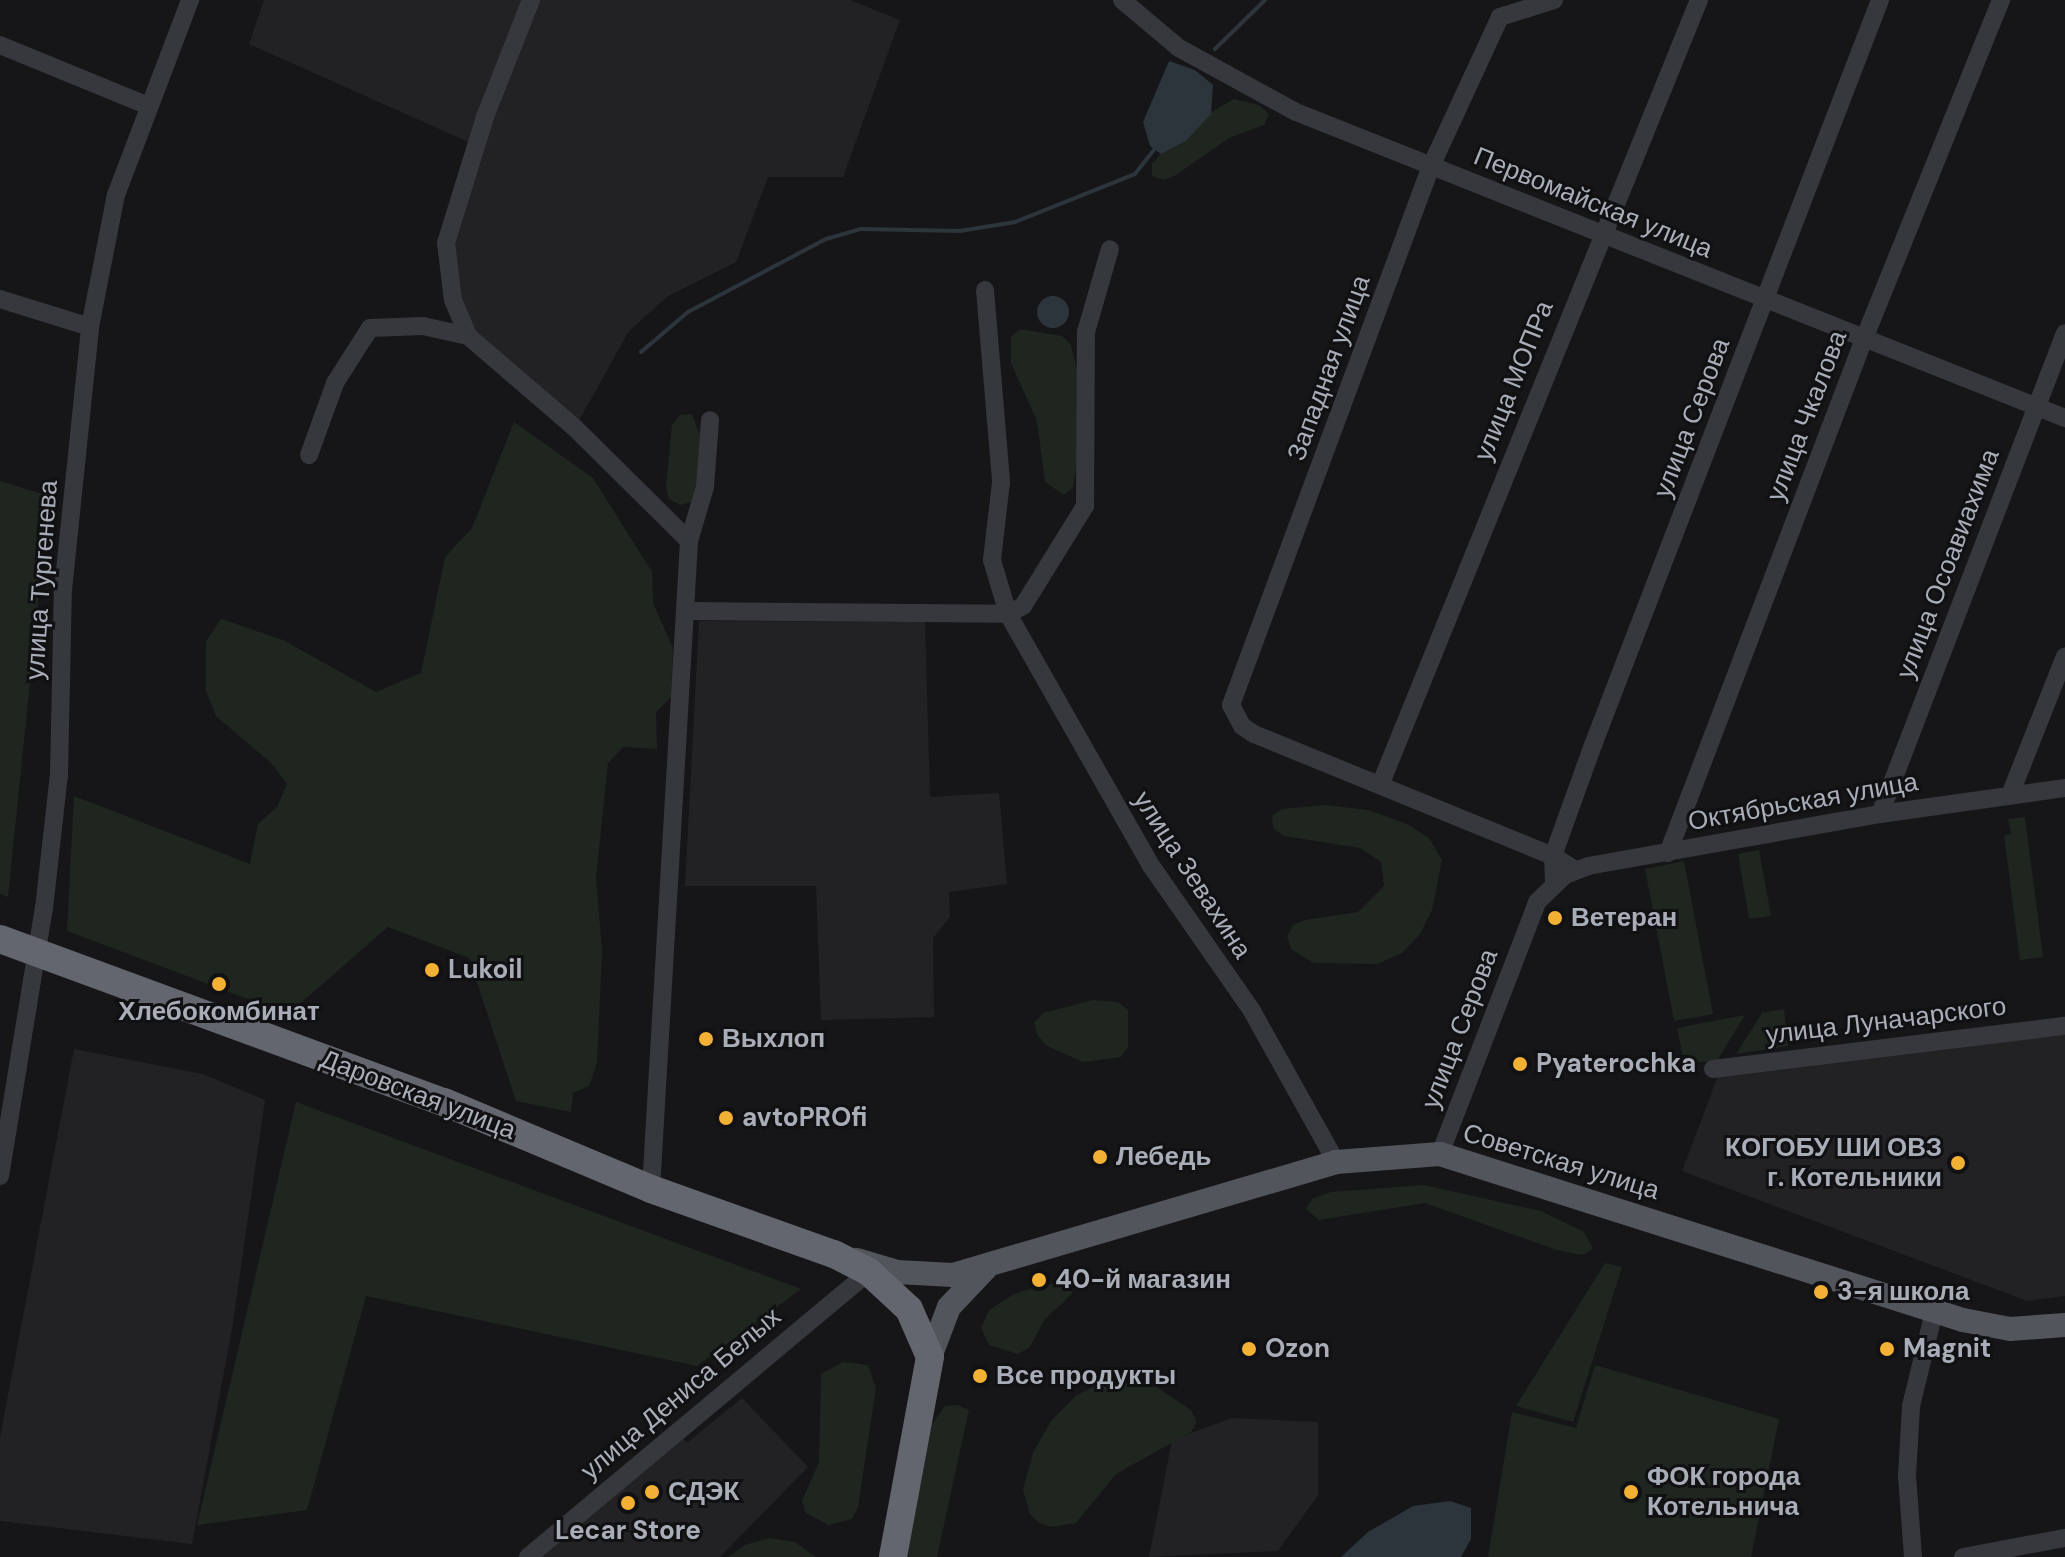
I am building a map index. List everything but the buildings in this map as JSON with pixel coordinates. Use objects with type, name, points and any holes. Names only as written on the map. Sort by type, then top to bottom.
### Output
[{"type":"highway","name":"Даровская улица","points":[[0,939],[444,1102],[651,1189],[834,1254],[869,1272],[909,1309],[930,1357]]},
{"type":"highway","points":[[893,1557],[930,1357]]},
{"type":"main road","name":"Советская улица","points":[[928,1276],[991,1264],[1336,1162],[1440,1154],[1934,1312],[2010,1329],[2065,1325]]},
{"type":"main road","name":"Даровская улица","points":[[834,1254],[928,1276]]},
{"type":"main road","name":"Советская улица","points":[[930,1357],[949,1307],[991,1264]]},
{"type":"street","name":"улица Тургенева","points":[[0,1176],[34,951],[44,908],[59,775],[63,590],[90,327],[116,195],[146,105],[190,0]]},
{"type":"street","points":[[531,0],[485,117],[446,243],[453,300],[468,336],[575,428],[689,541]]},
{"type":"street","name":"Первомайская улица","points":[[1122,0],[1179,48],[1263,95],[1766,301],[2065,418]]},
{"type":"street","name":"Западная улица","points":[[1381,783],[1254,734],[1242,726],[1231,705],[1431,166],[1500,17],[1554,0]]},
{"type":"street","name":"улица МОПРа","points":[[1381,783],[1601,233],[1699,0]]},
{"type":"street","name":"улица Серова","points":[[1553,856],[1880,0]]},
{"type":"street","name":"улица Чкалова","points":[[1668,853],[1864,339],[2001,0]]},
{"type":"street","points":[[0,45],[146,105]]},
{"type":"street","points":[[687,611],[1008,614],[1023,606],[1085,506],[1086,332],[1110,249]]},
{"type":"street","name":"улица Зевахина","points":[[985,290],[1001,482],[992,560],[1008,614],[1152,867],[1252,1011],[1336,1162]]},
{"type":"street","points":[[0,299],[90,327]]},
{"type":"street","points":[[309,455],[335,383],[370,328],[423,326],[468,336]]},
{"type":"street","name":"улица Осоавиахима","points":[[1880,814],[2065,333]]},
{"type":"street","points":[[651,1189],[689,541],[705,487],[710,420]]},
{"type":"street","points":[[2010,795],[2065,656]]},
{"type":"street","points":[[1381,783],[1553,856],[1575,870]]},
{"type":"street","name":"Октябрьская улица","points":[[1554,883],[1575,870],[1880,814],[2065,788]]},
{"type":"street","points":[[1553,856],[1554,883]]},
{"type":"street","name":"улица Серова","points":[[1440,1154],[1537,902],[1554,883]]},
{"type":"street","name":"улица Луначарского","points":[[1713,1069],[2065,1026]]},
{"type":"street","name":"улица Дениса Белых","points":[[528,1557],[869,1272]]},
{"type":"street","points":[[1913,1557],[1907,1476],[1911,1406],[1934,1312]]},
{"type":"street","points":[[1963,1557],[2065,1538]]},
{"type":"shaded area","points":[[264,0],[850,0],[900,20],[843,177],[768,177],[736,262],[668,296],[629,331],[575,428],[468,336],[450,267],[475,145],[249,44]]},
{"type":"shaded area","points":[[1169,61],[1195,70],[1213,85],[1211,114],[1186,141],[1161,154],[1150,146],[1143,122]]},
{"type":"shaded area","points":[[1234,99],[1259,105],[1269,114],[1264,125],[1229,138],[1176,175],[1164,180],[1152,176],[1152,164],[1161,154],[1186,141],[1213,111]]},
{"type":"shaded area","points":[[1053,296],[1064,301],[1069,312],[1064,323],[1053,328],[1042,323],[1037,312],[1042,301]]},
{"type":"shaded area","points":[[1020,329],[1062,336],[1071,345],[1077,370],[1077,462],[1073,487],[1064,495],[1045,482],[1037,421],[1011,363],[1011,337]]},
{"type":"shaded area","points":[[692,414],[700,436],[696,491],[692,502],[680,505],[669,499],[666,487],[672,425],[680,415]]},
{"type":"shaded area","points":[[514,422],[593,478],[652,572],[653,603],[673,648],[671,697],[656,712],[657,749],[623,747],[608,763],[596,878],[602,950],[597,1063],[589,1086],[573,1093],[571,1112],[516,1101],[469,958],[388,927],[288,1014],[67,931],[74,796],[250,864],[258,824],[277,807],[287,784],[272,764],[216,716],[206,691],[206,641],[221,619],[283,640],[376,692],[421,673],[445,557],[472,528]]},
{"type":"shaded area","points":[[0,481],[49,496],[8,897],[0,894]]},
{"type":"shaded area","points":[[699,621],[925,622],[930,797],[999,793],[1007,884],[949,892],[950,917],[933,938],[934,1017],[821,1020],[816,886],[685,886]]},
{"type":"shaded area","points":[[1325,805],[1368,810],[1407,824],[1429,838],[1442,860],[1432,910],[1420,934],[1402,953],[1377,964],[1314,963],[1291,949],[1287,936],[1293,925],[1305,920],[1358,912],[1384,886],[1381,862],[1360,848],[1284,836],[1273,828],[1272,816],[1282,809]]},
{"type":"shaded area","points":[[2025,817],[2043,957],[2020,960],[2004,835],[2011,834],[2008,819]]},
{"type":"shaded area","points":[[1759,850],[1771,916],[1749,919],[1738,854]]},
{"type":"shaded area","points":[[1684,861],[1713,1014],[1674,1021],[1645,869]]},
{"type":"shaded area","points":[[1093,1000],[1118,1002],[1128,1010],[1128,1047],[1121,1057],[1083,1062],[1047,1046],[1038,1036],[1034,1023],[1043,1013]]},
{"type":"shaded area","points":[[1784,1009],[1788,1046],[1736,1054],[1762,1013]]},
{"type":"shaded area","points":[[1745,1015],[1717,1061],[1684,1063],[1677,1028]]},
{"type":"shaded area","name":"КОГОБУ ШИ ОВЗ г. Котельники","points":[[2065,1033],[2065,1296],[2027,1301],[1682,1171],[1719,1073]]},
{"type":"shaded area","points":[[74,1049],[203,1074],[265,1100],[232,1329],[192,1544],[0,1521],[0,1437]]},
{"type":"shaded area","points":[[296,1102],[801,1289],[697,1366],[366,1296],[307,1510],[197,1525]]},
{"type":"shaded area","points":[[1424,1185],[1541,1211],[1584,1232],[1593,1249],[1582,1255],[1557,1250],[1425,1203],[1319,1220],[1306,1209],[1312,1199],[1331,1192]]},
{"type":"shaded area","points":[[1605,1263],[1622,1267],[1573,1422],[1516,1406]]},
{"type":"shaded area","points":[[1045,1284],[1065,1284],[1073,1293],[1045,1319],[1029,1348],[1018,1354],[989,1345],[981,1328],[989,1310],[1014,1294]]},
{"type":"shaded area","points":[[843,1362],[868,1365],[876,1388],[858,1507],[852,1519],[829,1525],[806,1513],[802,1501],[819,1462],[821,1374]]},
{"type":"shaded area","name":"ФОК города Котельнича","points":[[1595,1365],[1779,1419],[1751,1557],[1488,1557],[1512,1412],[1576,1428]]},
{"type":"shaded area","points":[[1149,1382],[1191,1410],[1197,1422],[1191,1432],[1116,1474],[1076,1523],[1051,1527],[1039,1523],[1030,1514],[1023,1490],[1033,1453],[1051,1421],[1077,1395],[1100,1383]]},
{"type":"shaded area","points":[[742,1398],[808,1467],[720,1557],[542,1557],[681,1436],[687,1443]]},
{"type":"shaded area","points":[[957,1405],[969,1410],[937,1557],[903,1557],[930,1427],[945,1406]]},
{"type":"shaded area","points":[[1232,1418],[1318,1422],[1318,1495],[1278,1551],[1149,1557],[1172,1440]]},
{"type":"shaded area","points":[[1450,1501],[1471,1508],[1471,1539],[1461,1557],[1341,1557],[1368,1532],[1413,1506]]},
{"type":"shaded area","points":[[769,1538],[795,1542],[816,1557],[728,1557],[745,1545]]},
{"type":"waterway","points":[[1215,49],[1265,0]]},
{"type":"waterway","points":[[641,352],[688,312],[826,239],[861,229],[960,231],[1015,222],[1135,174],[1157,146]]},
{"type":"place","name":"Ветеран","points":[[1555,918]]},
{"type":"place","name":"Lukoil","points":[[432,970]]},
{"type":"place","name":"Хлебокомбинат","points":[[219,984]]},
{"type":"place","name":"Выхлоп","points":[[706,1039]]},
{"type":"place","name":"Pyaterochka","points":[[1520,1064]]},
{"type":"place","name":"avtoPROfi","points":[[726,1118]]},
{"type":"place","name":"Лебедь","points":[[1100,1157]]},
{"type":"place","name":"КОГОБУ ШИ ОВЗ г. Котельники","points":[[1958,1163]]},
{"type":"place","name":"40-й магазин","points":[[1039,1280]]},
{"type":"place","name":"3-я школа","points":[[1821,1292]]},
{"type":"place","name":"Ozon","points":[[1249,1349]]},
{"type":"place","name":"Magnit","points":[[1887,1349]]},
{"type":"place","name":"Все продукты","points":[[980,1376]]},
{"type":"place","name":"СДЭК","points":[[652,1492]]},
{"type":"place","name":"ФОК города Котельнича","points":[[1631,1492]]},
{"type":"place","name":"Lecar Store","points":[[628,1503]]}]
